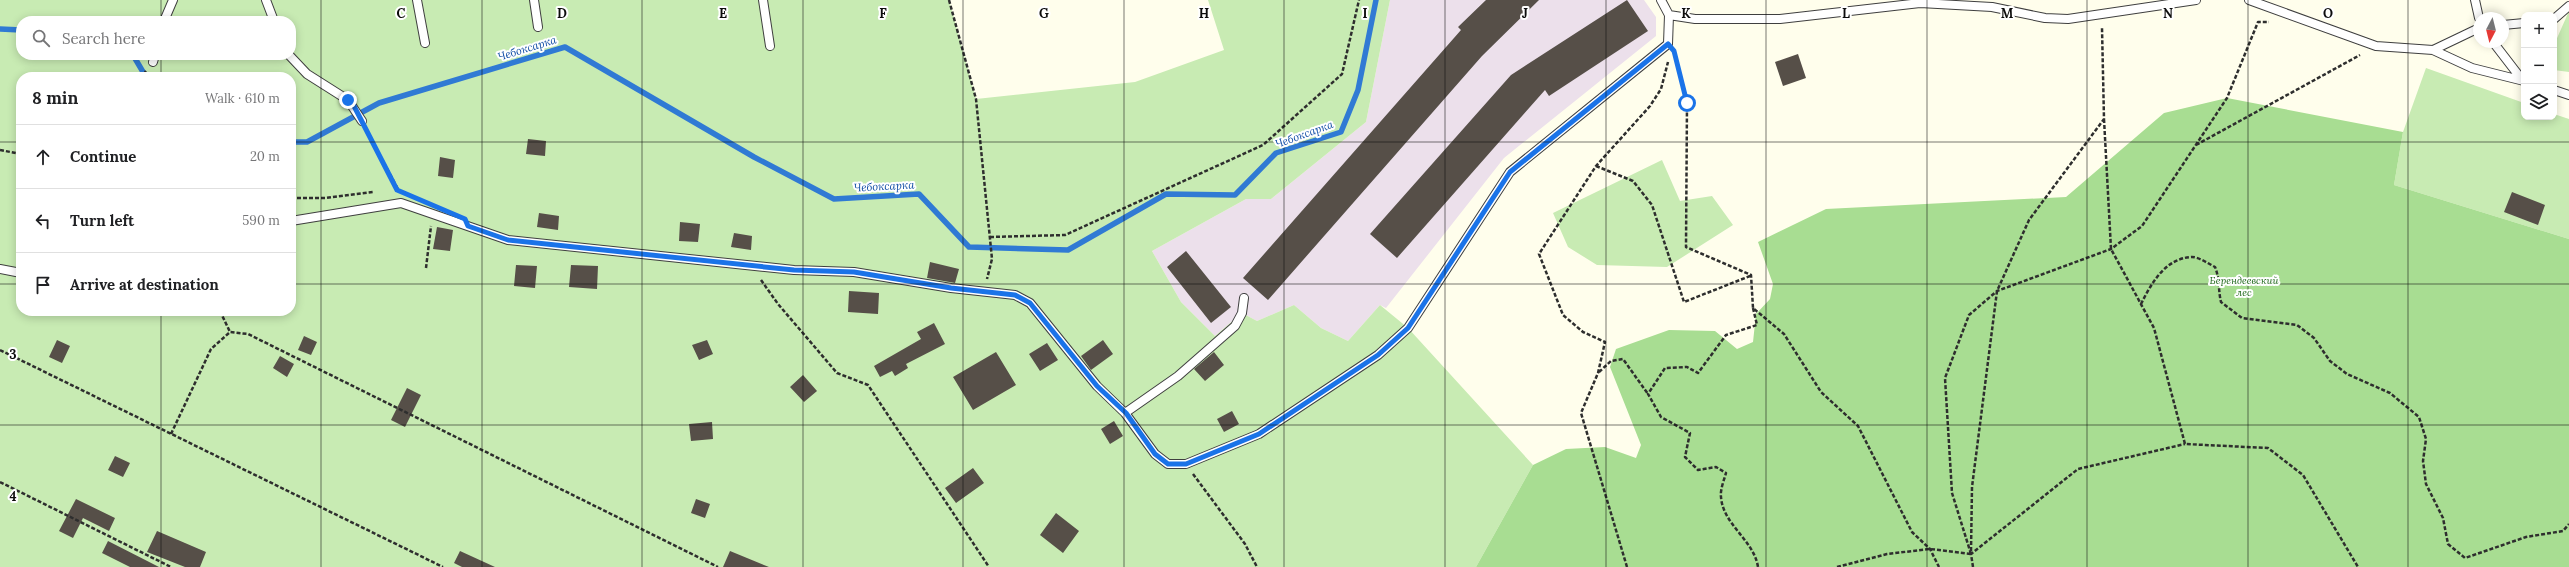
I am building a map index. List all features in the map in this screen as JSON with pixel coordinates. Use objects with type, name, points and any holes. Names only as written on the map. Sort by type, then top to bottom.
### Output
[{"type":"lane","points":[[166,16],[173,0]]},
{"type":"lane","points":[[266,0],[272,16]]},
{"type":"lane","points":[[417,0],[425,43]]},
{"type":"lane","points":[[534,0],[538,27]]},
{"type":"lane","points":[[763,0],[770,46]]},
{"type":"lane","points":[[296,220],[401,203],[508,240],[749,264],[794,270],[854,272],[951,288],[985,290],[1015,295],[1030,303],[1097,386],[1126,413],[1155,454],[1168,464],[1186,464],[1259,434],[1378,355],[1408,328],[1510,172],[1668,44],[1669,15],[1661,0]]},
{"type":"lane","points":[[1669,15],[1695,19],[1780,19],[1920,3],[1992,6],[2060,19],[2101,15],[2196,0]]},
{"type":"lane","points":[[2248,0],[2376,46],[2433,50],[2472,68],[2521,80]]},
{"type":"lane","points":[[2474,0],[2477,12]]},
{"type":"lane","points":[[2557,16],[2569,6]]},
{"type":"lane","points":[[2509,24],[2521,23]]},
{"type":"lane","points":[[2433,50],[2473,31]]},
{"type":"lane","points":[[2498,48],[2521,77]]},
{"type":"lane","points":[[294,60],[307,74],[354,106],[362,121]]},
{"type":"lane","points":[[2557,91],[2569,95]]},
{"type":"lane","points":[[0,269],[16,272]]},
{"type":"lane","points":[[1126,413],[1178,376],[1235,326],[1242,312],[1244,298]]},
{"type":"path","points":[[949,0],[976,99],[992,259],[985,290]]},
{"type":"path","points":[[990,237],[1065,235],[1263,145],[1342,74],[1358,0]]},
{"type":"path","points":[[2101,15],[2104,119],[2111,249],[2154,328],[2185,444]]},
{"type":"path","points":[[1973,567],[1971,554],[1952,493],[1945,378],[1969,315],[1997,291],[2111,249],[2142,226],[2227,98],[2258,22],[2272,22]]},
{"type":"path","points":[[1627,567],[1581,413],[1598,373],[1605,342],[1583,332],[1563,315],[1539,254],[1596,166],[1650,106],[1661,89],[1668,69],[1668,44]]},
{"type":"path","points":[[1668,44],[1674,51],[1687,103],[1686,246],[1751,275]]},
{"type":"path","points":[[2195,146],[2376,46]]},
{"type":"path","points":[[1971,554],[1972,487],[1997,291],[2029,220],[2104,119]]},
{"type":"path","points":[[362,121],[397,190]]},
{"type":"path","points":[[0,150],[16,153]]},
{"type":"path","points":[[1596,166],[1633,182],[1652,205],[1684,302],[1751,275]]},
{"type":"path","points":[[390,191],[397,190],[404,193]]},
{"type":"path","points":[[296,198],[325,198],[375,192]]},
{"type":"path","points":[[426,268],[432,214]]},
{"type":"path","points":[[2141,304],[2154,277],[2175,262],[2193,257],[2215,267],[2220,279],[2218,293],[2221,302],[2242,318],[2298,325],[2314,338],[2330,361],[2347,374],[2390,392],[2419,417],[2426,438],[2423,461],[2426,484],[2443,518],[2448,544],[2465,558],[2526,538],[2563,531],[2569,524]]},
{"type":"path","points":[[749,264],[778,304],[837,373],[868,385],[989,567]]},
{"type":"path","points":[[1648,394],[1665,368],[1687,366],[1698,373],[1726,335],[1757,325],[1753,308],[1751,275]]},
{"type":"path","points":[[1753,308],[1784,334],[1821,392],[1858,426],[1912,532],[1930,549],[1940,567]]},
{"type":"path","points":[[222,316],[230,332]]},
{"type":"path","points":[[171,434],[211,349],[230,332],[248,334],[718,567]]},
{"type":"path","points":[[0,350],[443,567]]},
{"type":"path","points":[[1598,373],[1611,361],[1623,359],[1648,394],[1661,417],[1690,433],[1685,457],[1698,470],[1716,467],[1726,473],[1720,496],[1727,518],[1742,536],[1758,567]]},
{"type":"path","points":[[1837,567],[1887,554],[1930,549],[1971,554],[2078,469],[2185,444],[2268,448],[2303,475],[2358,567]]},
{"type":"path","points":[[1186,464],[1246,544],[1257,567]]},
{"type":"path","points":[[0,482],[171,567]]},
{"type":"shaded area","points":[[1390,0],[1644,0],[1656,17],[1656,36],[1504,158],[1386,308],[1380,305],[1348,341],[1321,328],[1294,305],[1257,321],[1242,313],[1215,336],[1181,302],[1152,251],[1246,199],[1271,199],[1366,122]]},
{"type":"green space","points":[[0,0],[949,0],[976,99],[1135,82],[1224,50],[1208,0],[1390,0],[1366,122],[1271,199],[1246,199],[1152,251],[1181,302],[1215,336],[1242,313],[1257,321],[1294,305],[1321,328],[1348,341],[1380,305],[1408,328],[1533,465],[1476,567],[0,567]]},
{"type":"green space","points":[[2569,11],[2569,72],[2557,70],[2557,38]]},
{"type":"green space","points":[[2426,68],[2521,102],[2521,120],[2557,120],[2557,115],[2569,119],[2569,239],[2394,185],[2403,132]]},
{"type":"green space","name":"Берендеевский лес","points":[[2227,98],[2403,132],[2394,185],[2569,239],[2569,567],[1476,567],[1533,465],[1566,449],[1605,447],[1636,458],[1641,445],[1610,367],[1616,349],[1669,330],[1715,331],[1737,349],[1753,342],[1756,314],[1770,299],[1773,284],[1758,242],[1826,209],[2066,197],[2164,113]]},
{"type":"green space","points":[[1662,160],[1680,201],[1712,196],[1733,225],[1667,267],[1597,265],[1568,247],[1553,213]]},
{"type":"building","points":[[1486,0],[1539,0],[1482,56],[1268,300],[1243,278],[1461,30],[1458,27]]},
{"type":"building","points":[[1627,0],[1648,31],[1549,96],[1545,90],[1397,258],[1370,234],[1511,75]]},
{"type":"building","points":[[1798,54],[1806,78],[1783,86],[1775,62]]},
{"type":"building","points":[[528,139],[546,141],[545,156],[526,154]]},
{"type":"building","points":[[440,157],[455,160],[453,178],[438,176]]},
{"type":"building","points":[[2512,192],[2545,205],[2538,225],[2504,212]]},
{"type":"building","points":[[539,213],[559,216],[558,230],[537,227]]},
{"type":"building","points":[[680,222],[700,224],[698,242],[679,241]]},
{"type":"building","points":[[437,227],[453,230],[450,251],[433,249]]},
{"type":"building","points":[[734,233],[752,236],[751,250],[731,247]]},
{"type":"building","points":[[1186,251],[1231,307],[1211,323],[1167,267]]},
{"type":"building","points":[[930,262],[959,269],[955,283],[927,278]]},
{"type":"building","points":[[516,265],[537,266],[535,288],[514,286]]},
{"type":"building","points":[[571,265],[598,266],[597,289],[569,287]]},
{"type":"building","points":[[849,291],[879,293],[878,314],[848,312]]},
{"type":"building","points":[[934,323],[945,344],[906,364],[908,368],[895,376],[892,371],[880,377],[874,366],[921,339],[917,332]]},
{"type":"building","points":[[304,336],[317,342],[311,355],[298,350]]},
{"type":"building","points":[[57,340],[70,346],[62,363],[49,357]]},
{"type":"building","points":[[707,340],[713,354],[699,360],[692,345]]},
{"type":"building","points":[[1103,340],[1113,354],[1091,370],[1081,356]]},
{"type":"building","points":[[1047,343],[1058,360],[1040,371],[1029,354]]},
{"type":"building","points":[[996,352],[1016,385],[973,410],[953,377]]},
{"type":"building","points":[[1214,352],[1224,365],[1205,381],[1194,369]]},
{"type":"building","points":[[280,356],[294,364],[287,377],[273,368]]},
{"type":"building","points":[[803,375],[817,391],[804,402],[790,387]]},
{"type":"building","points":[[407,388],[421,395],[405,427],[391,420]]},
{"type":"building","points":[[1232,411],[1239,424],[1224,432],[1217,419]]},
{"type":"building","points":[[1114,421],[1123,436],[1110,444],[1101,429]]},
{"type":"building","points":[[712,422],[713,439],[691,441],[689,424]]},
{"type":"building","points":[[115,456],[130,463],[123,477],[108,470]]},
{"type":"building","points":[[973,468],[984,483],[956,503],[945,488]]},
{"type":"building","points":[[76,499],[115,518],[109,531],[83,518],[73,538],[59,531]]},
{"type":"building","points":[[696,499],[710,504],[705,518],[691,513]]},
{"type":"building","points":[[1056,513],[1079,531],[1063,553],[1040,535]]},
{"type":"building","points":[[157,531],[206,552],[200,567],[185,567],[147,552]]},
{"type":"building","points":[[108,541],[159,567],[130,567],[102,553]]},
{"type":"building","points":[[460,551],[495,567],[462,567],[454,563]]},
{"type":"building","points":[[730,551],[769,567],[723,567]]},
{"type":"waterway","name":"Чебоксарка","points":[[296,142],[307,142],[379,103],[565,47],[754,157],[834,199],[919,194],[969,247],[1068,250],[1166,194],[1235,195],[1276,153],[1341,132],[1358,90],[1376,0]]},
{"type":"waterway","name":"Чебоксарка","points":[[0,29],[16,30]]},
{"type":"waterway","name":"Чебоксарка","points":[[136,60],[143,72]]},
{"type":"route","points":[[348,100],[354,106],[397,190],[465,219],[468,226],[508,240],[749,264],[794,270],[854,272],[951,288],[985,290],[1015,295],[1030,303],[1097,386],[1126,413],[1155,454],[1168,464],[1186,464],[1259,434],[1378,355],[1408,328],[1510,172],[1668,44],[1674,51],[1687,103]]}]
